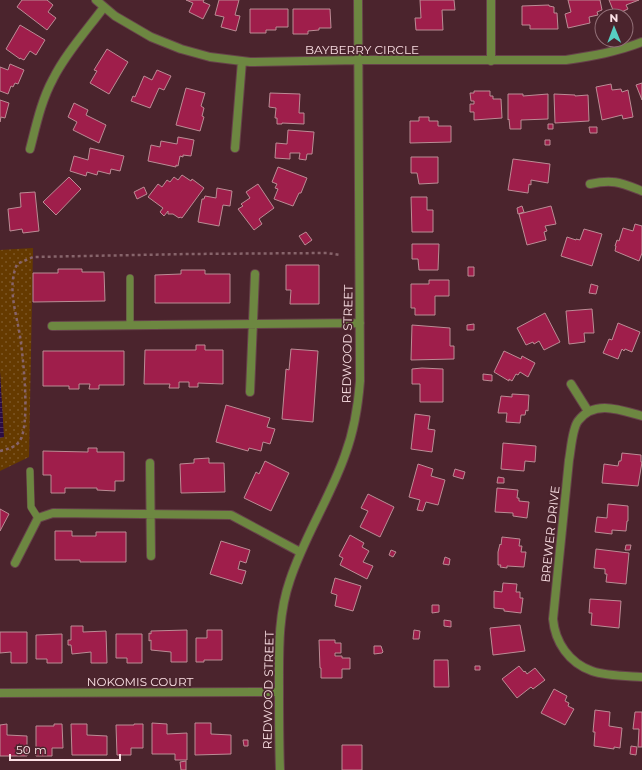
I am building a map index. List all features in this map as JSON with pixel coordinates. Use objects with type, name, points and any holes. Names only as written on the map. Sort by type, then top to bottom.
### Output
[{"type":"street","name":"BAYBERRY CIRCLE","points":[[96,0],[115,16],[151,37],[181,49],[210,57],[250,62],[358,60],[566,60],[598,56],[628,48],[642,42]]},
{"type":"street","name":"REDWOOD STREET","points":[[280,770],[280,635],[289,581],[300,552],[336,479],[345,456],[357,410],[360,381],[358,0]]},
{"type":"street","points":[[491,0],[491,61]]},
{"type":"street","points":[[30,149],[40,112],[52,79],[69,53],[104,7]]},
{"type":"street","points":[[235,148],[242,61]]},
{"type":"street","points":[[590,184],[603,181],[612,181],[642,191]]},
{"type":"street","points":[[250,392],[255,274]]},
{"type":"street","points":[[52,326],[360,323]]},
{"type":"street","points":[[571,384],[588,411],[598,408],[608,408],[642,416]]},
{"type":"street","name":"BREWER DRIVE","points":[[588,411],[578,421],[571,450],[553,619],[554,627],[564,652],[578,664],[593,672],[642,677]]},
{"type":"street","points":[[150,463],[151,556]]},
{"type":"street","points":[[15,563],[38,518],[53,513],[231,515],[300,552]]},
{"type":"street","name":"NOKOMIS COURT","points":[[0,693],[279,692]]},
{"type":"lane","points":[[130,278],[130,325]]},
{"type":"lane","points":[[30,471],[31,507],[38,518]]},
{"type":"path","points":[[0,451],[11,448],[20,441],[26,413],[20,337],[12,293],[13,274],[17,264],[33,257],[327,253],[340,255]]},
{"type":"shaded area","points":[[33,248],[29,457],[0,471],[0,250]]},
{"type":"shaded area","points":[[0,371],[4,437],[0,438]]},
{"type":"building","points":[[22,0],[47,0],[53,5],[48,12],[56,18],[47,30],[17,7]]},
{"type":"building","points":[[186,0],[204,0],[203,2],[210,5],[203,19],[189,12],[193,3]]},
{"type":"building","points":[[219,0],[239,0],[235,15],[240,16],[236,31],[221,27],[224,17],[215,15]]},
{"type":"building","points":[[420,0],[454,0],[455,10],[442,10],[443,30],[416,30],[415,18],[421,18]]},
{"type":"building","points":[[568,0],[600,0],[602,8],[594,8],[594,16],[589,17],[590,23],[568,28],[565,14],[571,12]]},
{"type":"building","points":[[609,0],[639,0],[626,5],[628,8],[612,8]]},
{"type":"building","points":[[549,5],[554,7],[554,13],[557,13],[558,29],[530,29],[530,25],[522,25],[522,6]]},
{"type":"building","points":[[250,9],[288,9],[288,27],[276,27],[276,30],[266,30],[266,33],[250,33]]},
{"type":"building","points":[[293,9],[330,9],[331,28],[319,28],[319,30],[308,31],[308,34],[293,34]]},
{"type":"building","points":[[20,25],[45,40],[36,55],[30,51],[24,60],[20,59],[6,49]]},
{"type":"building","points":[[107,49],[128,62],[109,94],[90,83],[97,71],[94,70]]},
{"type":"building","points":[[10,64],[24,70],[18,84],[15,83],[13,87],[11,86],[8,94],[0,91],[0,67],[8,70]]},
{"type":"building","points":[[157,70],[171,76],[164,90],[159,88],[150,108],[131,101],[133,96],[135,97],[144,76],[152,80]]},
{"type":"building","points":[[642,83],[642,100],[636,85]]},
{"type":"building","points":[[611,84],[612,90],[621,89],[622,92],[628,90],[633,117],[623,119],[622,115],[602,120],[596,87]]},
{"type":"building","points":[[186,88],[205,93],[201,106],[204,108],[202,116],[204,117],[200,131],[176,125]]},
{"type":"building","points":[[474,91],[490,91],[490,96],[493,96],[493,99],[501,99],[502,118],[474,120],[474,112],[470,112],[470,104],[474,104],[474,101],[471,101],[470,93],[474,93]]},
{"type":"building","points":[[270,93],[300,94],[299,113],[304,113],[304,124],[277,124],[277,118],[275,118],[276,108],[269,107]]},
{"type":"building","points":[[508,94],[523,94],[523,96],[548,94],[548,119],[521,120],[521,129],[510,129],[509,119],[508,120]]},
{"type":"building","points":[[554,94],[575,96],[588,95],[589,121],[555,123]]},
{"type":"building","points":[[0,100],[9,103],[5,118],[1,117],[0,122]]},
{"type":"building","points":[[74,103],[88,110],[86,115],[106,125],[99,143],[73,130],[77,122],[68,117]]},
{"type":"building","points":[[419,117],[429,117],[429,121],[438,121],[438,126],[451,126],[451,142],[410,143],[410,121],[419,121]]},
{"type":"building","points":[[548,124],[553,124],[553,129],[548,129]]},
{"type":"building","points":[[589,127],[597,127],[597,133],[590,133]]},
{"type":"building","points":[[288,130],[314,132],[312,154],[307,154],[306,160],[299,159],[300,153],[290,153],[290,159],[275,158],[276,143],[287,144]]},
{"type":"building","points":[[178,137],[194,140],[191,156],[180,156],[178,166],[176,165],[176,167],[148,161],[151,145],[160,147],[161,141],[177,144]]},
{"type":"building","points":[[545,140],[550,140],[550,145],[545,145]]},
{"type":"building","points":[[90,148],[124,156],[120,171],[111,169],[110,174],[98,171],[97,175],[87,172],[86,176],[70,171],[74,156],[88,160]]},
{"type":"building","points":[[411,157],[438,157],[438,183],[419,184],[417,173],[411,173]]},
{"type":"building","points":[[513,159],[550,164],[548,183],[531,180],[528,193],[508,190]]},
{"type":"building","points":[[278,167],[307,178],[301,193],[299,193],[293,206],[274,199],[278,189],[275,188],[277,184],[272,182]]},
{"type":"building","points":[[182,175],[191,181],[192,179],[204,188],[182,218],[179,218],[173,214],[168,214],[168,211],[164,216],[160,212],[163,208],[148,197],[158,184],[162,187],[167,180],[170,182],[174,177],[178,180]]},
{"type":"building","points":[[69,177],[81,189],[56,215],[43,202]]},
{"type":"building","points":[[258,184],[274,208],[259,219],[262,224],[254,230],[238,209],[243,206],[241,204],[250,198],[246,192]]},
{"type":"building","points":[[144,187],[147,194],[137,199],[134,192]]},
{"type":"building","points":[[217,188],[232,191],[230,206],[223,205],[219,226],[198,222],[202,199],[204,199],[205,196],[216,198]]},
{"type":"building","points":[[35,192],[39,231],[23,233],[22,229],[10,231],[8,209],[21,207],[20,193]]},
{"type":"building","points":[[411,197],[427,197],[427,210],[433,210],[433,232],[412,232]]},
{"type":"building","points":[[522,206],[524,212],[518,214],[517,208]]},
{"type":"building","points":[[551,206],[556,224],[545,226],[547,231],[544,232],[546,240],[527,245],[519,214]]},
{"type":"building","points":[[635,224],[642,226],[642,253],[639,261],[615,251],[617,240],[619,241],[623,228],[633,231]]},
{"type":"building","points":[[584,229],[602,234],[592,266],[561,256],[567,237],[580,240]]},
{"type":"building","points":[[306,232],[312,240],[305,245],[299,236]]},
{"type":"building","points":[[412,244],[439,244],[438,270],[419,270],[418,259],[412,259]]},
{"type":"building","points":[[286,265],[319,265],[319,304],[290,304],[291,290],[286,290]]},
{"type":"building","points":[[468,267],[474,267],[474,276],[468,276]]},
{"type":"building","points":[[58,269],[82,269],[82,272],[104,272],[105,301],[33,302],[33,273],[58,273]]},
{"type":"building","points":[[181,270],[205,270],[205,274],[230,274],[230,303],[155,303],[155,275],[181,274]]},
{"type":"building","points":[[429,280],[449,280],[449,296],[435,296],[435,315],[415,315],[415,308],[411,308],[411,284],[429,284]]},
{"type":"building","points":[[591,284],[598,286],[596,294],[589,293]]},
{"type":"building","points":[[592,309],[594,333],[584,333],[585,342],[569,344],[566,311]]},
{"type":"building","points":[[545,313],[560,342],[544,350],[539,341],[534,344],[533,342],[526,345],[517,328]]},
{"type":"building","points":[[618,323],[640,332],[632,352],[625,349],[624,351],[622,349],[618,359],[603,353],[609,339],[612,340]]},
{"type":"building","points":[[474,324],[474,330],[467,330],[467,325]]},
{"type":"building","points":[[412,325],[450,328],[450,346],[454,346],[454,359],[411,360]]},
{"type":"building","points":[[196,345],[205,345],[205,350],[223,350],[223,384],[198,383],[198,387],[189,387],[189,382],[179,382],[179,388],[169,388],[170,384],[144,384],[145,350],[196,350]]},
{"type":"building","points":[[291,349],[318,351],[313,422],[282,419],[286,369],[289,370]]},
{"type":"building","points":[[43,351],[124,351],[124,385],[99,385],[99,389],[89,389],[90,384],[79,384],[79,389],[69,389],[69,386],[43,386]]},
{"type":"building","points":[[504,351],[521,359],[522,356],[535,363],[528,377],[520,372],[518,375],[516,374],[512,381],[509,379],[509,381],[494,372]]},
{"type":"building","points":[[412,369],[443,369],[443,402],[420,402],[420,384],[412,384]]},
{"type":"building","points":[[483,374],[492,375],[492,381],[483,380]]},
{"type":"building","points":[[512,394],[529,395],[528,411],[526,410],[525,415],[521,415],[520,423],[506,422],[507,413],[498,413],[501,396],[512,397]]},
{"type":"building","points":[[226,405],[270,418],[267,427],[275,429],[270,444],[263,442],[261,451],[249,448],[248,451],[216,442]]},
{"type":"building","points":[[415,414],[430,416],[428,429],[435,430],[432,452],[411,449]]},
{"type":"building","points":[[503,443],[536,446],[535,462],[525,461],[524,471],[501,469]]},
{"type":"building","points":[[88,448],[97,448],[97,452],[124,452],[124,481],[115,481],[115,491],[97,490],[97,488],[65,488],[65,493],[51,493],[51,475],[43,475],[43,451],[88,452]]},
{"type":"building","points":[[622,453],[641,455],[642,462],[638,486],[602,483],[604,464],[618,466],[619,461],[621,461]]},
{"type":"building","points":[[209,458],[209,463],[224,463],[225,492],[181,493],[180,464],[194,463],[194,459]]},
{"type":"building","points":[[265,461],[289,473],[271,511],[244,498],[256,472],[259,474]]},
{"type":"building","points":[[418,464],[433,469],[431,476],[445,480],[438,505],[426,502],[423,511],[417,510],[420,500],[409,497]]},
{"type":"building","points":[[455,469],[465,472],[463,479],[453,476]]},
{"type":"building","points":[[498,477],[504,478],[504,483],[497,483]]},
{"type":"building","points":[[497,488],[518,490],[517,498],[519,498],[519,501],[529,502],[527,518],[513,516],[513,513],[495,512]]},
{"type":"building","points":[[368,494],[394,507],[380,537],[360,527],[368,511],[361,508]]},
{"type":"building","points":[[608,504],[628,506],[626,531],[612,530],[612,534],[595,532],[597,517],[607,518]]},
{"type":"building","points":[[0,509],[9,514],[0,531]]},
{"type":"building","points":[[55,531],[72,531],[72,536],[96,536],[96,532],[126,532],[126,562],[80,562],[80,560],[55,560]]},
{"type":"building","points":[[350,535],[364,543],[362,547],[369,551],[363,562],[373,566],[367,579],[340,565],[343,558],[339,556]]},
{"type":"building","points":[[502,537],[520,539],[519,546],[522,546],[521,552],[526,552],[524,567],[507,566],[507,568],[500,567],[501,565],[498,565],[498,552]]},
{"type":"building","points":[[221,541],[250,550],[246,563],[240,561],[238,569],[246,571],[242,584],[210,574]]},
{"type":"building","points":[[626,545],[631,545],[630,550],[625,550]]},
{"type":"building","points":[[596,549],[629,553],[626,584],[606,582],[607,574],[605,574],[605,569],[594,568]]},
{"type":"building","points":[[391,550],[396,552],[393,557],[389,555]]},
{"type":"building","points":[[445,557],[450,559],[449,565],[443,564]]},
{"type":"building","points":[[335,578],[361,586],[353,611],[335,606],[337,595],[331,593]]},
{"type":"building","points":[[503,583],[517,584],[516,592],[520,592],[520,598],[523,598],[521,613],[494,608],[494,591],[502,592]]},
{"type":"building","points":[[590,599],[621,601],[619,628],[591,625],[592,613],[589,613]]},
{"type":"building","points":[[432,605],[439,605],[439,612],[432,613]]},
{"type":"building","points":[[444,620],[451,621],[451,627],[444,626]]},
{"type":"building","points":[[520,625],[525,651],[493,655],[490,628]]},
{"type":"building","points":[[71,626],[83,626],[83,632],[106,631],[107,663],[91,663],[91,652],[72,654],[71,645],[68,645],[68,640],[71,640]]},
{"type":"building","points":[[187,630],[187,662],[171,662],[171,652],[151,650],[149,633],[151,634],[151,631]]},
{"type":"building","points":[[207,630],[222,630],[222,660],[204,660],[204,662],[196,662],[196,638],[207,638]]},
{"type":"building","points":[[414,630],[420,631],[419,639],[413,639]]},
{"type":"building","points":[[0,632],[27,632],[27,663],[11,663],[11,652],[0,653]]},
{"type":"building","points":[[62,634],[62,663],[47,663],[47,659],[36,659],[36,635]]},
{"type":"building","points":[[116,634],[142,634],[142,663],[127,663],[127,658],[116,658]]},
{"type":"building","points":[[319,640],[335,640],[335,643],[341,643],[341,653],[335,653],[335,656],[350,658],[350,669],[342,669],[342,678],[321,678]]},
{"type":"building","points":[[374,646],[381,646],[383,652],[374,654]]},
{"type":"building","points":[[434,660],[448,660],[449,687],[434,687]]},
{"type":"building","points":[[475,666],[480,666],[480,670],[475,670]]},
{"type":"building","points":[[519,666],[527,674],[535,668],[545,680],[533,689],[531,687],[517,698],[502,679]]},
{"type":"building","points":[[554,689],[567,696],[565,701],[569,703],[568,706],[574,709],[565,725],[541,713]]},
{"type":"building","points":[[595,710],[610,712],[609,726],[622,728],[620,748],[614,747],[614,749],[594,746],[595,732],[593,732]]},
{"type":"building","points":[[635,712],[642,712],[642,747],[638,747],[639,729],[633,729]]},
{"type":"building","points":[[152,723],[167,724],[167,734],[187,733],[187,760],[175,760],[175,754],[152,754]]},
{"type":"building","points":[[195,723],[211,723],[211,734],[231,735],[231,754],[195,755]]},
{"type":"building","points":[[7,724],[7,735],[27,736],[27,756],[0,756],[0,725]]},
{"type":"building","points":[[54,724],[62,724],[63,748],[52,748],[52,756],[36,756],[36,726],[54,726]]},
{"type":"building","points":[[71,724],[87,724],[87,735],[107,736],[107,755],[72,755]]},
{"type":"building","points":[[143,724],[143,748],[131,748],[131,755],[117,755],[116,725]]},
{"type":"building","points":[[243,740],[248,740],[248,746],[244,746]]},
{"type":"building","points":[[342,745],[362,745],[362,770],[342,770]]},
{"type":"building","points":[[631,746],[637,747],[636,755],[630,754]]},
{"type":"building","points":[[186,761],[186,770],[181,770],[180,762]]}]
